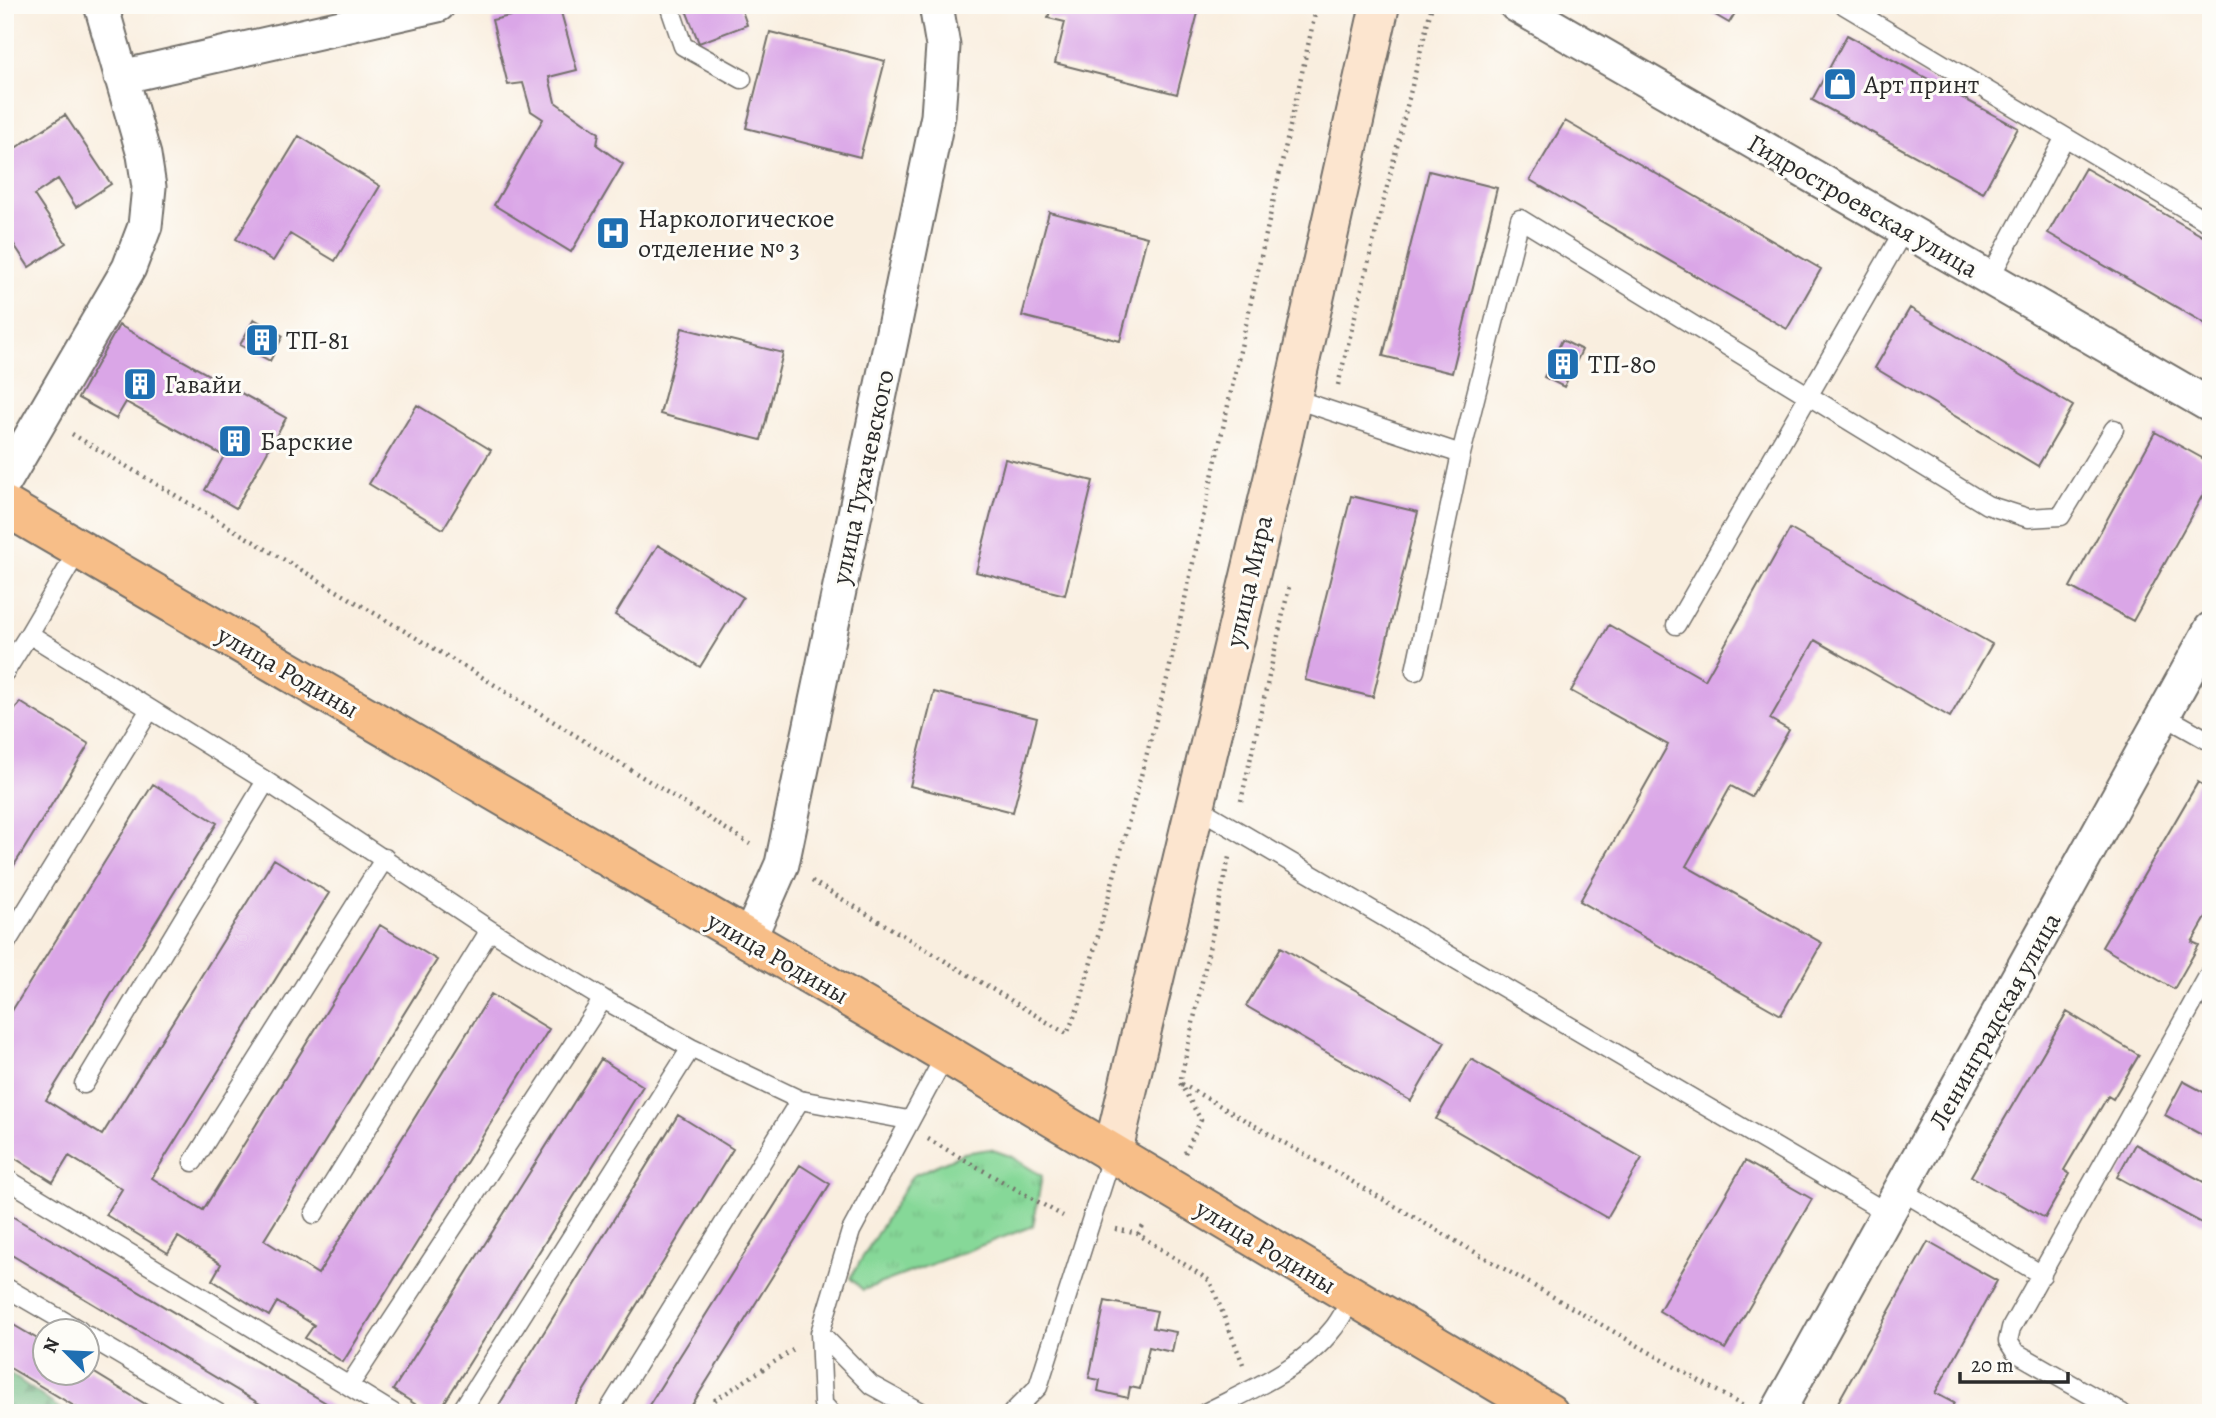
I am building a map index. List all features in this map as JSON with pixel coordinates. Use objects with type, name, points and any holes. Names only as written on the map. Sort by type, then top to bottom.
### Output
[{"type":"main road","name":"улица Мира","points":[[1112,1155],[1292,398],[1380,5]]},
{"type":"main road","name":"улица Родины","points":[[5,506],[946,1054],[1549,1413]]},
{"type":"street","points":[[5,481],[129,268],[145,226],[149,187],[144,155],[101,5]]},
{"type":"street","points":[[121,77],[438,5]]},
{"type":"street","name":"улица Тухачевского","points":[[748,941],[782,864],[938,116],[943,46],[936,5]]},
{"type":"street","name":"Гидростроевская улица","points":[[1516,5],[2211,406]]},
{"type":"street","name":"Ленинградская улица","points":[[1777,1413],[2211,629]]},
{"type":"lane","points":[[668,5],[683,46],[742,79]]},
{"type":"lane","points":[[1844,5],[2211,224]]},
{"type":"lane","points":[[1989,279],[2065,138]]},
{"type":"lane","points":[[1415,671],[1461,454],[1520,219],[1987,505],[2028,518],[2061,516],[2113,429]]},
{"type":"lane","points":[[1676,625],[1904,230]]},
{"type":"lane","points":[[1292,398],[1461,454]]},
{"type":"lane","points":[[5,672],[79,550]]},
{"type":"lane","points":[[29,634],[267,782],[490,930],[603,999],[691,1048],[800,1100],[908,1120]]},
{"type":"lane","points":[[5,945],[149,711]]},
{"type":"lane","points":[[2163,715],[2211,742]]},
{"type":"lane","points":[[84,1084],[267,782]]},
{"type":"lane","points":[[1195,806],[1895,1202],[2042,1275]]},
{"type":"lane","points":[[193,1161],[385,858]]},
{"type":"lane","points":[[314,1214],[490,930]]},
{"type":"lane","points":[[2122,1413],[2015,1352],[2008,1341],[2011,1328],[2211,971]]},
{"type":"lane","points":[[349,1386],[603,999]]},
{"type":"lane","points":[[460,1413],[691,1048]]},
{"type":"lane","points":[[831,1413],[822,1404],[820,1333],[851,1231],[908,1120],[946,1054]]},
{"type":"lane","points":[[607,1413],[800,1100]]},
{"type":"lane","points":[[1012,1413],[1038,1387],[1112,1155]]},
{"type":"lane","points":[[5,1178],[393,1413]]},
{"type":"lane","points":[[5,1287],[54,1316]]},
{"type":"lane","points":[[1205,1413],[1259,1386],[1305,1355],[1332,1331],[1352,1298]]},
{"type":"lane","points":[[820,1333],[871,1385],[922,1413]]},
{"type":"lane","points":[[102,1344],[218,1413]]},
{"type":"path","points":[[43,416],[478,674],[782,864],[1067,1034],[1080,1003],[1168,675],[1317,5]]},
{"type":"path","points":[[1331,411],[1432,5]]},
{"type":"path","points":[[1182,1158],[1201,1120],[1180,1083],[1293,573]]},
{"type":"path","points":[[1180,1083],[1755,1413]]},
{"type":"path","points":[[1138,1234],[1145,1223]]},
{"type":"path","points":[[709,1413],[715,1400],[820,1333]]},
{"type":"green space","points":[[990,1149],[1010,1156],[1042,1176],[1033,1226],[863,1290],[850,1278],[912,1176],[964,1153]]},
{"type":"green space","points":[[5,1370],[66,1413],[5,1413]]},
{"type":"building","points":[[559,5],[577,70],[549,77],[555,102],[599,133],[597,145],[623,164],[571,252],[494,205],[543,119],[531,111],[523,83],[508,85],[492,20]]},
{"type":"building","points":[[684,5],[740,5],[747,25],[699,43]]},
{"type":"building","points":[[1052,5],[1200,5],[1177,94],[1055,63],[1065,22],[1048,18]]},
{"type":"building","points":[[1698,5],[1740,5],[1729,23]]},
{"type":"building","points":[[770,32],[885,61],[860,157],[746,128]]},
{"type":"building","points":[[1847,35],[2018,128],[1983,193],[1812,100]]},
{"type":"building","points":[[65,115],[111,184],[76,207],[58,179],[34,195],[66,243],[29,267],[5,231],[5,155]]},
{"type":"building","points":[[1565,121],[1821,269],[1787,329],[1530,180]]},
{"type":"building","points":[[299,136],[380,186],[335,261],[290,234],[273,261],[236,239]]},
{"type":"building","points":[[2085,168],[2211,241],[2211,327],[2048,233]]},
{"type":"building","points":[[1429,171],[1497,188],[1452,373],[1383,356]]},
{"type":"building","points":[[1049,212],[1147,237],[1120,341],[1022,316]]},
{"type":"building","points":[[1910,308],[2073,406],[2038,466],[1875,368]]},
{"type":"building","name":"ТП-81","points":[[254,319],[283,336],[270,361],[240,345]]},
{"type":"building","points":[[119,325],[286,418],[236,508],[205,490],[224,456],[126,402],[116,419],[78,398]]},
{"type":"building","points":[[682,328],[783,353],[761,440],[660,414]]},
{"type":"building","name":"ТП-80","points":[[1562,340],[1582,350],[1564,387],[1544,377]]},
{"type":"building","points":[[417,405],[491,450],[443,529],[369,484]]},
{"type":"building","points":[[2155,432],[2211,463],[2211,480],[2133,621],[2070,587]]},
{"type":"building","points":[[1005,459],[1093,481],[1065,595],[976,572]]},
{"type":"building","points":[[1351,496],[1418,512],[1373,697],[1305,680]]},
{"type":"building","points":[[1790,529],[1992,644],[1950,717],[1815,640],[1770,719],[1789,730],[1751,797],[1731,786],[1686,866],[1822,943],[1781,1015],[1580,901],[1668,745],[1571,691],[1609,625],[1705,680]]},
{"type":"building","points":[[658,545],[743,597],[700,667],[615,615]]},
{"type":"building","points":[[934,692],[1037,718],[1013,812],[910,786]]},
{"type":"building","points":[[20,702],[89,744],[5,880],[5,725]]},
{"type":"building","points":[[2198,782],[2211,790],[2211,909],[2192,942],[2199,945],[2174,989],[2102,947]]},
{"type":"building","points":[[153,784],[217,823],[46,1100],[102,1135],[274,859],[329,893],[152,1178],[203,1210],[380,925],[437,960],[264,1240],[318,1274],[491,994],[549,1029],[343,1362],[305,1338],[314,1325],[277,1302],[269,1316],[212,1280],[221,1264],[178,1237],[168,1253],[106,1215],[122,1189],[69,1156],[53,1182],[5,1152],[5,1022]]},
{"type":"building","points":[[1281,947],[1445,1042],[1411,1101],[1246,1006]]},
{"type":"building","points":[[2067,1012],[2139,1055],[2113,1099],[2108,1096],[2064,1170],[2070,1174],[2045,1218],[1971,1176]]},
{"type":"building","points":[[601,1059],[643,1086],[438,1413],[429,1413],[393,1390]]},
{"type":"building","points":[[1471,1059],[1642,1158],[1607,1218],[1436,1119]]},
{"type":"building","points":[[2183,1081],[2211,1096],[2211,1140],[2165,1115]]},
{"type":"building","points":[[678,1115],[733,1149],[570,1413],[494,1413]]},
{"type":"building","points":[[2135,1144],[2211,1186],[2211,1228],[2117,1177]]},
{"type":"building","points":[[1745,1161],[1812,1199],[1725,1349],[1659,1311]]},
{"type":"building","points":[[800,1165],[830,1184],[687,1413],[644,1413]]},
{"type":"building","points":[[5,1212],[343,1413],[275,1413],[5,1251]]},
{"type":"building","points":[[1928,1242],[1997,1281],[1935,1393],[1954,1403],[1949,1413],[1853,1413],[1837,1404]]},
{"type":"building","points":[[1105,1301],[1157,1311],[1153,1328],[1176,1332],[1172,1352],[1149,1347],[1140,1389],[1130,1387],[1128,1398],[1098,1391],[1100,1380],[1089,1378]]},
{"type":"building","points":[[5,1320],[32,1336],[32,1381],[5,1365]]},
{"type":"building","points":[[102,1378],[160,1413],[86,1413],[40,1386],[102,1386]]},
{"type":"place","name":"Арт принт","points":[[1840,84]]},
{"type":"place","name":"Наркологическое отделение № 3","points":[[613,233]]},
{"type":"place","name":"ТП-81","points":[[262,340]]},
{"type":"place","name":"ТП-80","points":[[1563,364]]},
{"type":"place","name":"Гавайи","points":[[140,384]]},
{"type":"place","name":"Барские","points":[[235,441]]}]
